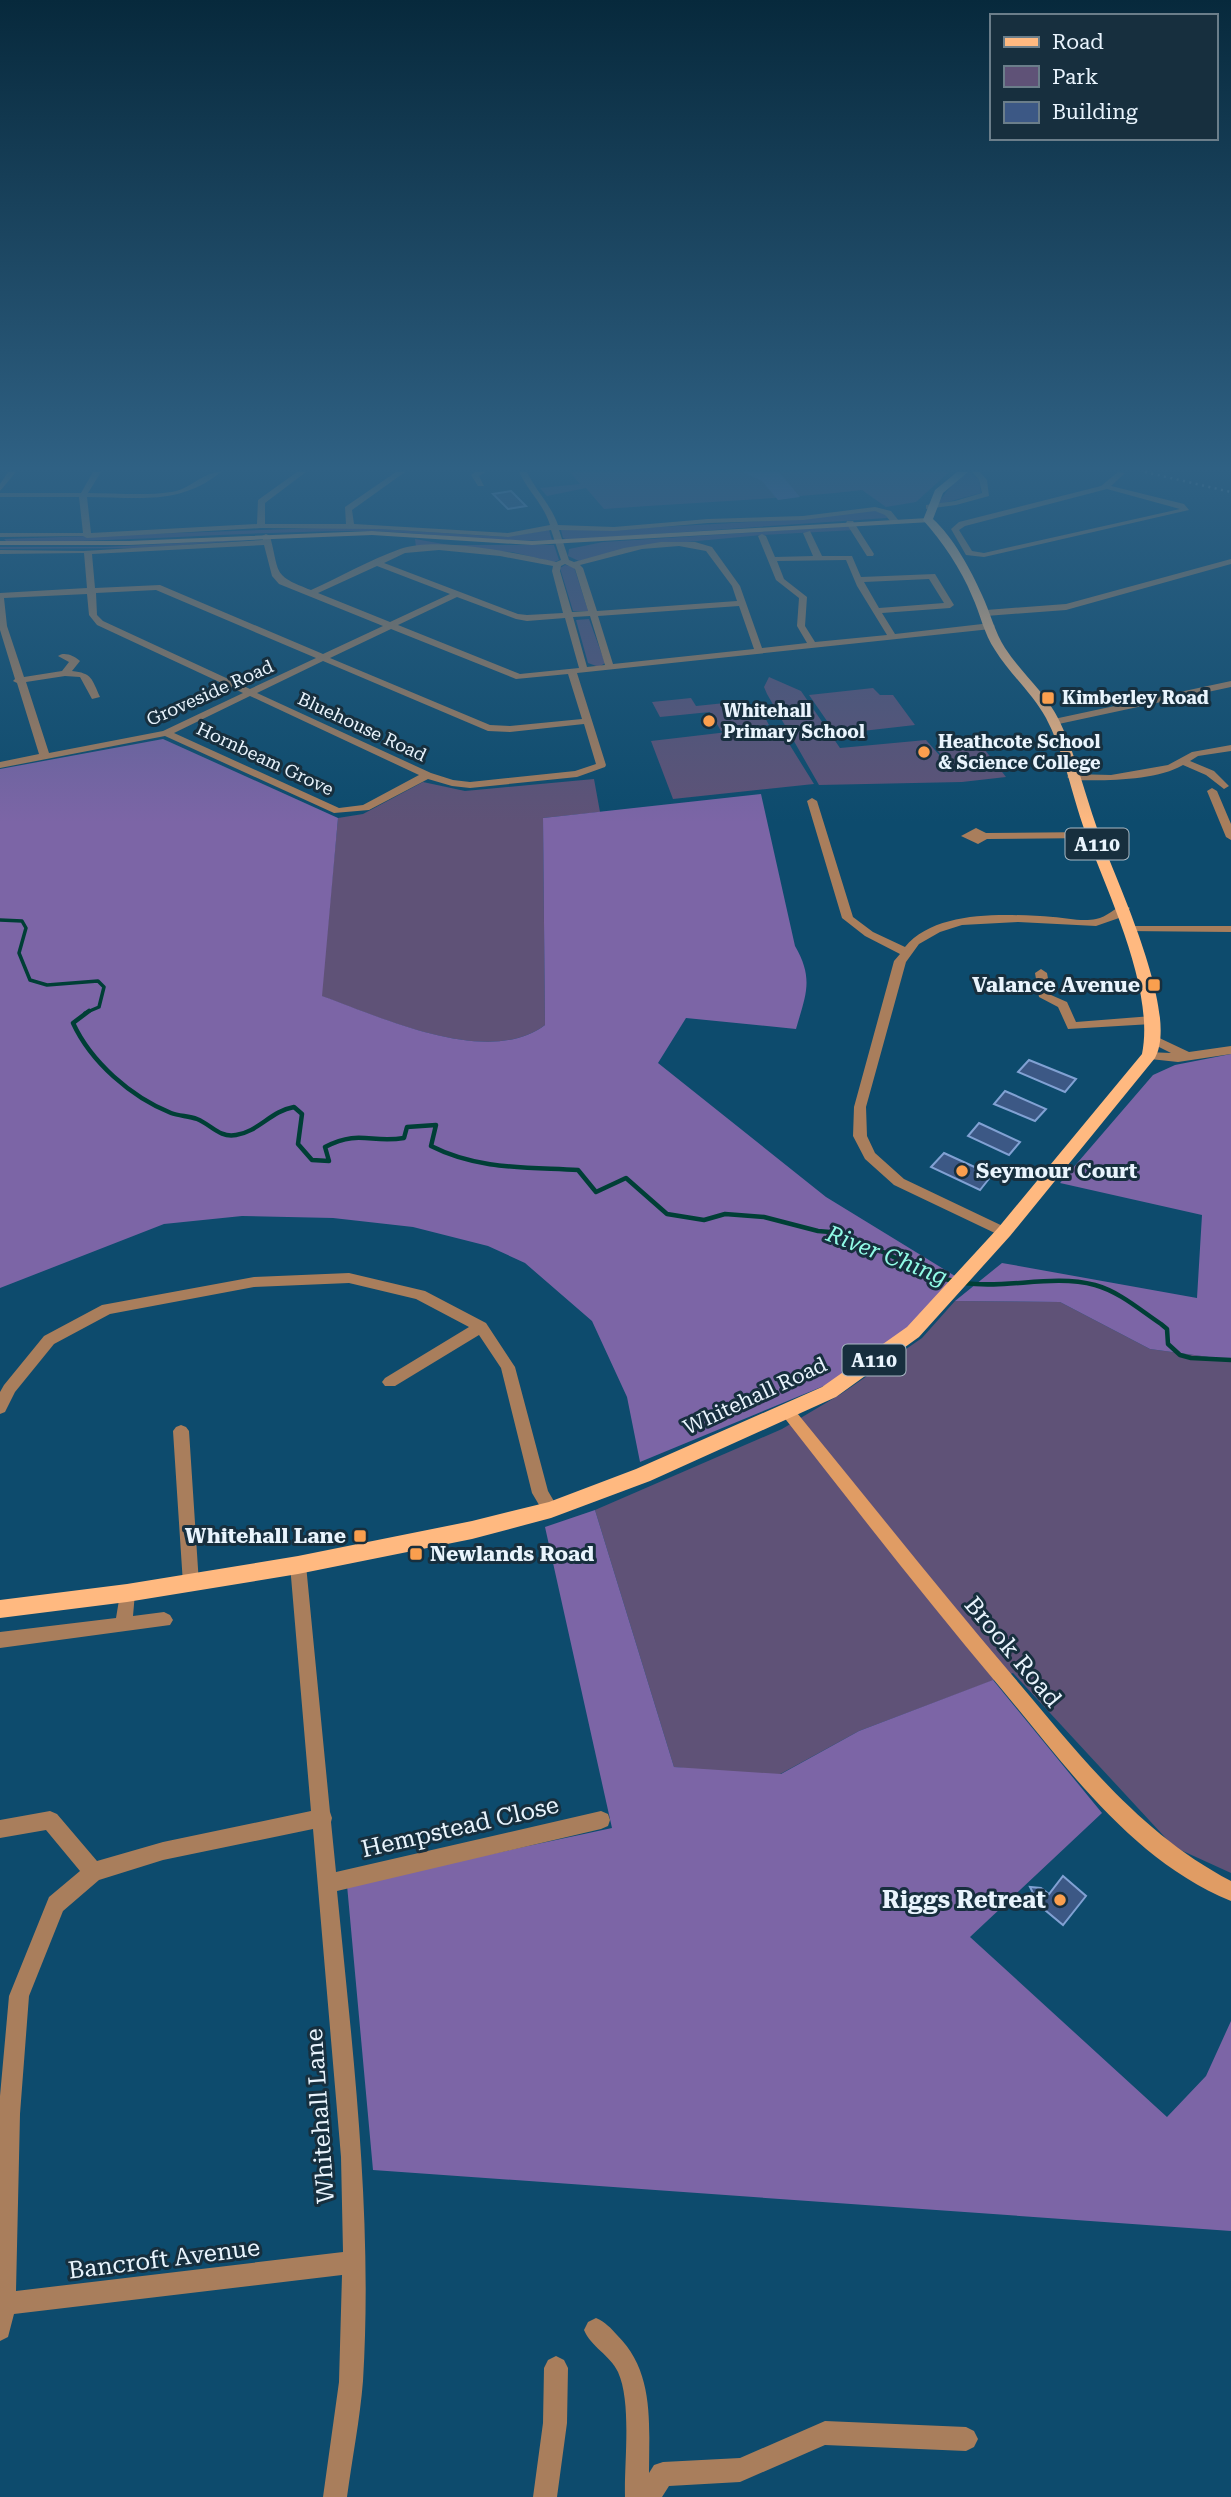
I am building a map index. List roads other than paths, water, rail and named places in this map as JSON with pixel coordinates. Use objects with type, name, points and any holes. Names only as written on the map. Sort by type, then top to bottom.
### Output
[{"type":"main road","name":"A110","points":[[974,589],[999,648],[1043,702],[1054,722],[1093,835],[1124,908],[1152,1020],[1151,1047]]},
{"type":"main road","name":"Whitehall Road","points":[[0,1609],[191,1584],[298,1565],[471,1530],[551,1510],[621,1484],[829,1392],[913,1332],[1004,1232],[1151,1047]]},
{"type":"main road","name":"Brook Road","points":[[788,1412],[929,1591],[1044,1727],[1128,1819],[1152,1844],[1199,1877],[1231,1891]]},
{"type":"street","points":[[46,757],[18,681],[3,626],[0,596],[123,589]]},
{"type":"street","points":[[161,589],[488,727],[510,729],[588,721]]},
{"type":"street","points":[[300,589],[519,677],[893,637],[1058,609],[1132,589]]},
{"type":"street","points":[[312,593],[322,589]]},
{"type":"street","points":[[446,589],[516,616],[570,616],[743,603]]},
{"type":"street","points":[[565,589],[584,671]]},
{"type":"street","points":[[585,589],[610,668]]},
{"type":"street","points":[[736,589],[759,651]]},
{"type":"street","points":[[792,589],[803,597],[801,626],[812,645]]},
{"type":"street","points":[[864,589],[893,637]]},
{"type":"street","points":[[876,611],[950,605],[940,589]]},
{"type":"street","name":"Bluehouse Road","points":[[90,590],[93,615],[100,623],[427,775],[470,785],[586,773],[602,762],[572,673]]},
{"type":"street","name":"Groveside Road","points":[[0,765],[166,733],[458,593]]},
{"type":"street","points":[[63,656],[75,661],[65,673]]},
{"type":"street","points":[[18,681],[65,673],[83,675],[95,697]]},
{"type":"street","points":[[1054,722],[1231,684]]},
{"type":"street","name":"Hornbeam Grove","points":[[166,733],[338,811],[365,808],[427,775]]},
{"type":"street","points":[[1072,777],[1111,778],[1171,768],[1195,754],[1231,748]]},
{"type":"street","points":[[1184,762],[1210,773],[1224,786]]},
{"type":"street","points":[[1212,791],[1231,837]]},
{"type":"street","points":[[812,802],[848,918],[869,934],[905,952]]},
{"type":"street","points":[[984,836],[1093,835]]},
{"type":"street","points":[[1096,923],[1115,916],[1124,908]]},
{"type":"street","points":[[1004,1232],[899,1182],[870,1156],[860,1136],[860,1107],[905,952],[928,933],[961,922],[982,919],[1096,923],[1131,932],[1231,929]]},
{"type":"street","points":[[1041,974],[1045,997],[1063,1005],[1072,1026],[1152,1020]]},
{"type":"street","points":[[1151,1047],[1186,1056],[1231,1050]]},
{"type":"street","points":[[0,1408],[9,1389],[49,1340],[107,1309],[254,1283],[349,1279],[419,1295],[481,1327],[508,1367],[540,1493],[551,1510]]},
{"type":"street","points":[[390,1382],[481,1327]]},
{"type":"street","points":[[181,1431],[191,1584]]},
{"type":"street","name":"Whitehall Lane","points":[[298,1565],[352,2157],[355,2262],[351,2382],[335,2497]]},
{"type":"street","points":[[124,1625],[127,1593]]},
{"type":"street","points":[[0,1640],[164,1620]]},
{"type":"street","points":[[0,2329],[5,2304],[9,2114],[19,1996],[56,1904],[93,1872],[163,1852],[323,1818]]},
{"type":"street","points":[[0,1829],[50,1820],[93,1872]]},
{"type":"street","name":"Hempstead Close","points":[[329,1883],[601,1820]]},
{"type":"street","name":"Bancroft Avenue","points":[[5,2304],[355,2262]]},
{"type":"street","points":[[596,2330],[616,2349],[630,2373],[636,2426],[637,2497]]},
{"type":"street","points":[[545,2497],[555,2423],[556,2368]]},
{"type":"street","points":[[647,2497],[663,2474],[740,2470],[825,2433],[966,2439]]},
{"type":"waterway","name":"River Ching","points":[[0,920],[22,921],[26,928],[19,953],[30,980],[47,985],[98,981],[104,987],[99,1007],[88,1012]]},
{"type":"waterway","name":"River Ching","points":[[88,1012],[73,1023],[90,1051],[114,1077],[156,1106],[174,1114],[197,1119],[225,1135],[244,1133],[294,1107],[302,1114],[298,1144],[312,1160],[329,1161],[325,1147],[337,1142],[357,1138],[404,1138],[407,1127],[436,1125],[431,1146],[449,1154],[503,1166],[578,1170],[596,1192],[626,1178],[667,1214],[704,1220],[725,1214],[764,1217],[818,1231],[842,1233],[939,1278],[955,1281]]},
{"type":"waterway","name":"River Ching","points":[[964,1283],[1063,1281],[1095,1285],[1121,1297],[1161,1324],[1167,1329],[1168,1344],[1180,1355],[1231,1360]]},
{"type":"place","name":"Kimberley Road","points":[[1048,698]]},
{"type":"place","name":"Whitehall Primary School","points":[[709,721]]},
{"type":"place","name":"Heathcote School & Science College","points":[[924,752]]},
{"type":"place","name":"Valance Avenue","points":[[1154,985]]},
{"type":"place","name":"Seymour Court","points":[[962,1171]]},
{"type":"place","name":"Whitehall Lane","points":[[360,1536]]},
{"type":"place","name":"Newlands Road","points":[[416,1554]]},
{"type":"place","name":"Riggs Retreat","points":[[1060,1900]]}]
